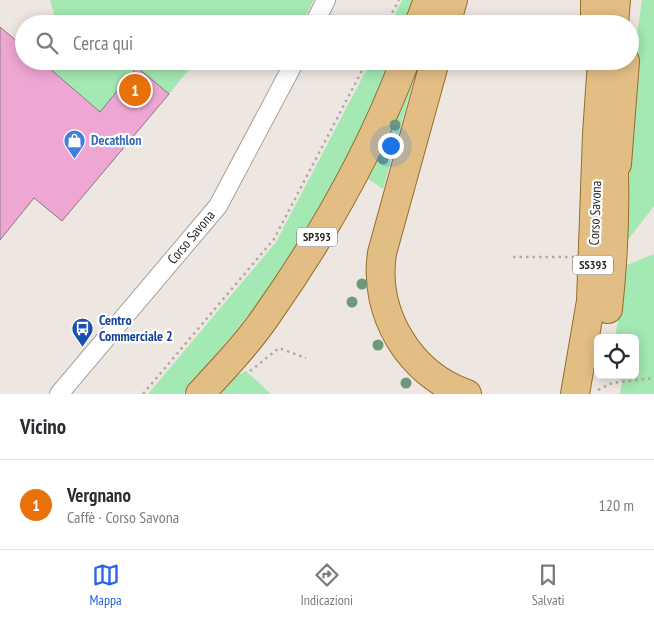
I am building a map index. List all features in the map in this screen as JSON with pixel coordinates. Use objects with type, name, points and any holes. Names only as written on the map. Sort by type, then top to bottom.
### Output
[{"type":"main road","points":[[422,15],[428,0]]},
{"type":"main road","points":[[449,15],[453,0]]},
{"type":"main road","points":[[595,0],[595,15]]},
{"type":"main road","points":[[605,15],[606,0]]},
{"type":"main road","points":[[615,15],[616,0]]},
{"type":"main road","points":[[629,15],[630,0]]},
{"type":"main road","name":"SP393","points":[[200,394],[266,317],[335,209],[389,102],[401,70]]},
{"type":"main road","points":[[433,70],[382,253],[380,280],[389,317],[406,350],[432,375],[467,394]]},
{"type":"main road","points":[[596,70],[597,134]]},
{"type":"main road","name":"Corso Savona","points":[[590,388],[591,301],[597,134],[601,70]]},
{"type":"main road","name":"Corso Savona","points":[[604,334],[614,250],[615,190],[611,114],[613,70]]},
{"type":"main road","points":[[615,190],[625,70]]},
{"type":"street","points":[[318,15],[326,0]]},
{"type":"street","name":"Corso Savona","points":[[59,394],[218,206],[290,70]]},
{"type":"path","points":[[391,15],[399,0]]},
{"type":"path","points":[[143,394],[274,239],[362,70]]},
{"type":"path","points":[[512,257],[593,257]]},
{"type":"path","points":[[224,366],[243,378],[279,348],[306,358]]},
{"type":"path","points":[[590,388],[612,383],[654,378]]},
{"type":"green space","points":[[50,0],[314,0],[306,15],[54,15]]},
{"type":"green space","points":[[402,0],[414,0],[409,15],[394,15]]},
{"type":"green space","points":[[642,0],[654,0],[654,206],[627,241],[633,70],[639,70],[639,20]]},
{"type":"green space","points":[[51,70],[135,70],[100,112]]},
{"type":"green space","points":[[141,70],[189,70],[169,94]]},
{"type":"green space","points":[[366,70],[387,70],[366,121],[336,180],[304,237],[267,291],[183,394],[148,394],[276,242]]},
{"type":"green space","points":[[410,70],[416,70],[383,189],[361,174]]},
{"type":"green space","points":[[654,254],[654,394],[620,394],[622,382],[619,379],[639,379],[639,334],[616,334],[627,265]]},
{"type":"green space","points":[[246,371],[271,394],[218,394],[232,378]]},
{"type":"building","points":[[0,27],[15,40],[15,70],[51,70],[100,112],[135,70],[141,70],[169,94],[62,221],[34,198],[0,240]]},
{"type":"place","name":"Vergnano","points":[[135,90]]},
{"type":"place","name":"Decathlon","points":[[75,159]]},
{"type":"place","name":"Centro Commerciale 2","points":[[83,347]]}]
